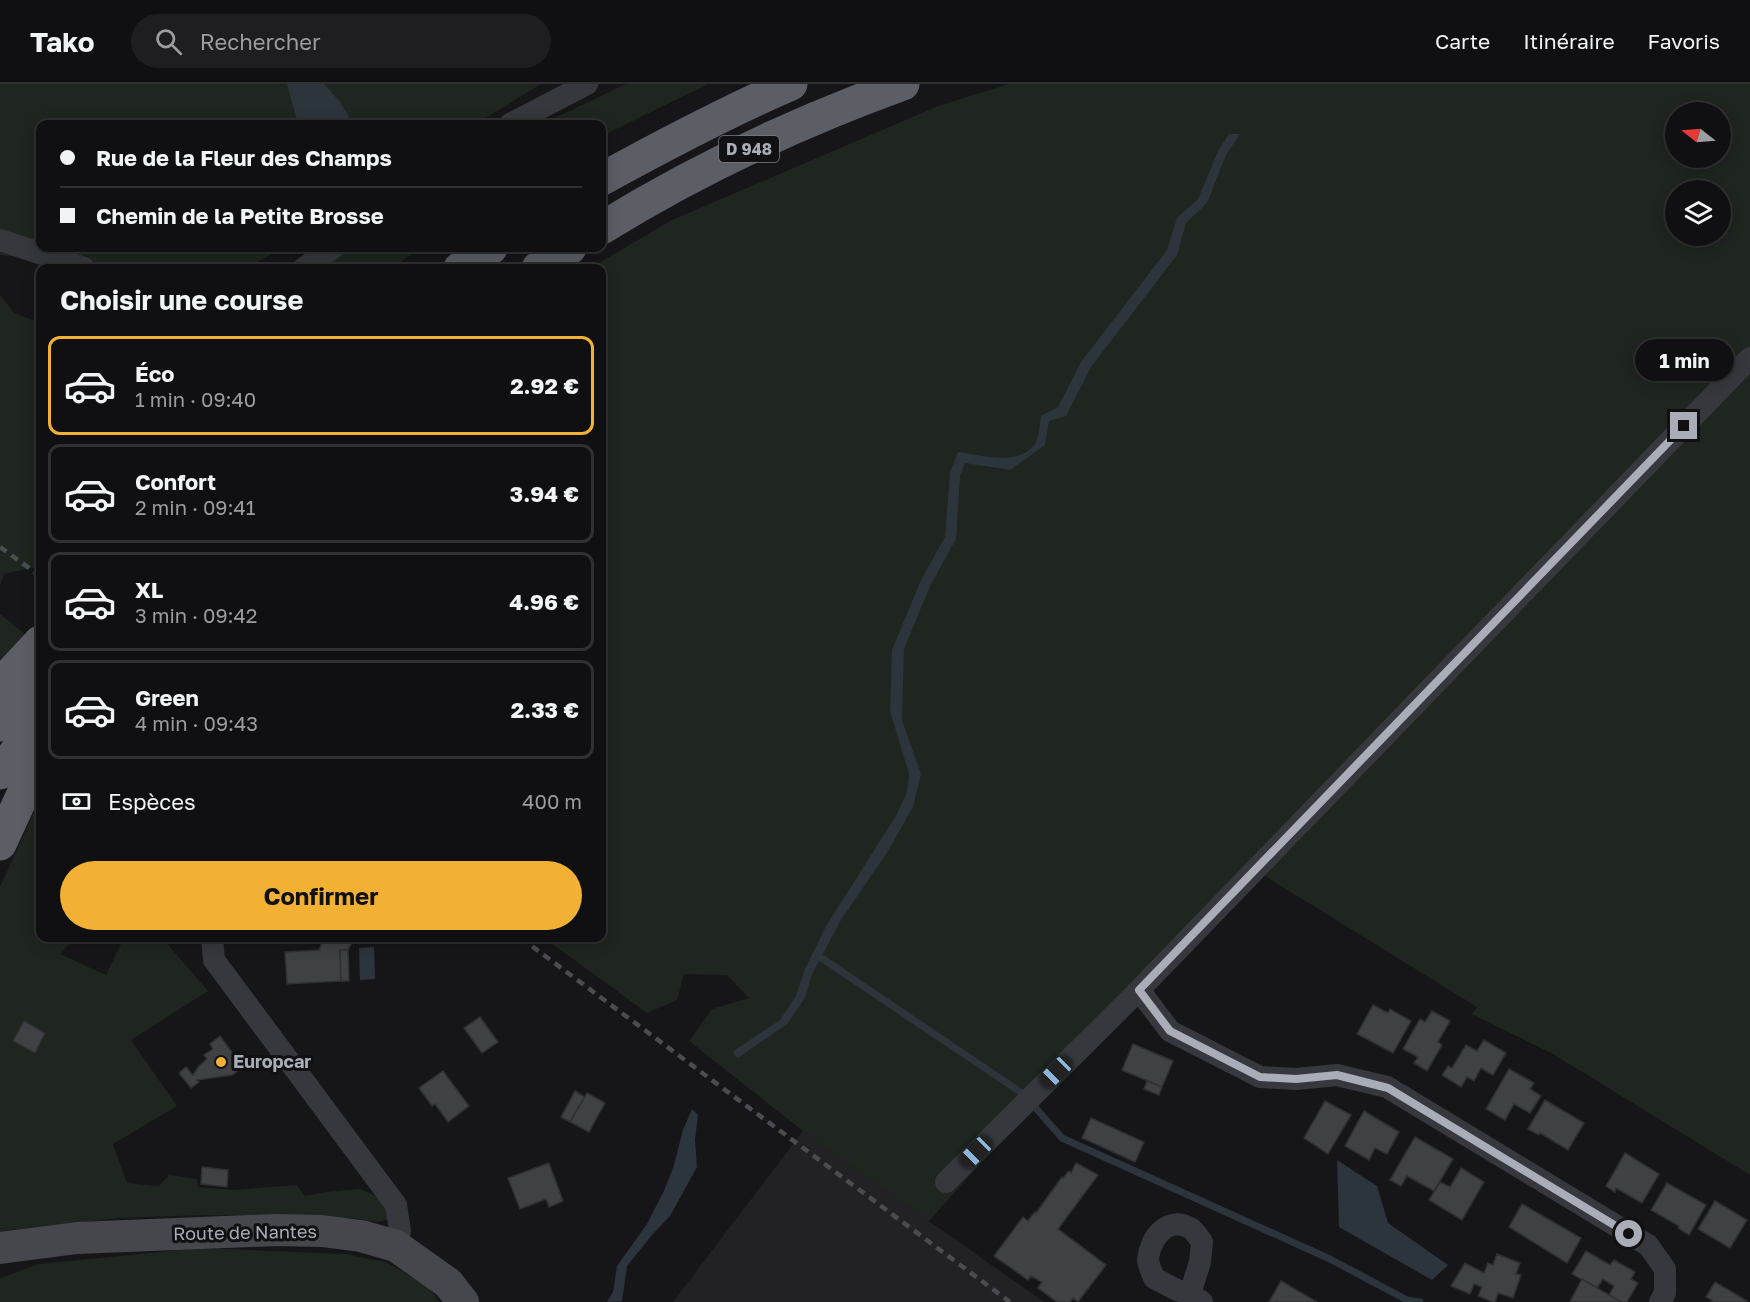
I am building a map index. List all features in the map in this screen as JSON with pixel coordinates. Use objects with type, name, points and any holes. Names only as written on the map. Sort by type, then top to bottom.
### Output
[{"type":"highway","name":"D 948","points":[[606,177],[678,138],[791,84]]},
{"type":"highway","name":"D 948","points":[[606,226],[724,161],[793,128],[903,84]]},
{"type":"highway","points":[[466,264],[485,252]]},
{"type":"highway","points":[[544,264],[564,252]]},
{"type":"highway","points":[[0,685],[36,646]]},
{"type":"highway","points":[[0,725],[36,676]]},
{"type":"highway","points":[[0,773],[36,725]]},
{"type":"highway","points":[[0,844],[36,766]]},
{"type":"main road","name":"Route de Nantes","points":[[2,1249],[77,1238],[277,1230],[322,1231],[351,1235],[396,1246],[448,1283],[463,1302]]},
{"type":"street","points":[[518,120],[587,84]]},
{"type":"street","points":[[0,240],[72,264]]},
{"type":"street","points":[[310,264],[327,252]]},
{"type":"street","points":[[946,1182],[1139,990],[1750,358]]},
{"type":"street","points":[[212,942],[214,960],[396,1205],[400,1231],[396,1246]]},
{"type":"street","points":[[1139,990],[1170,1031],[1260,1077],[1296,1079],[1337,1075],[1388,1088],[1648,1245],[1665,1269],[1665,1293],[1660,1302]]},
{"type":"shaded area","points":[[0,84],[541,84],[482,120],[36,120],[36,252],[274,252],[255,264],[91,264],[0,255]]},
{"type":"shaded area","points":[[287,84],[324,84],[340,102],[351,120],[297,120]]},
{"type":"shaded area","points":[[626,84],[708,84],[606,134],[606,120],[550,120]]},
{"type":"shaded area","points":[[1009,84],[1750,84],[1750,1175],[1553,1054],[1472,1014],[1477,1007],[1247,865],[929,1221],[803,1131],[689,1041],[712,1009],[749,998],[727,975],[684,974],[677,1000],[647,1013],[549,942],[606,942],[606,264],[597,264],[672,220],[938,106]]},
{"type":"shaded area","points":[[1229,134],[1240,134],[1226,155],[1207,203],[1186,223],[1177,255],[1091,367],[1066,416],[1049,421],[1045,445],[1010,470],[965,463],[960,476],[956,539],[930,586],[904,649],[902,720],[921,774],[913,807],[888,851],[841,920],[812,974],[805,998],[788,1023],[738,1058],[732,1052],[780,1020],[796,996],[805,969],[825,928],[897,814],[907,792],[909,774],[890,711],[892,650],[921,580],[945,537],[950,472],[958,452],[988,457],[1009,457],[1028,451],[1035,444],[1041,416],[1058,407],[1081,362],[1167,250],[1177,218],[1198,199],[1219,149]]},
{"type":"shaded area","points":[[344,252],[416,252],[399,264],[327,264]]},
{"type":"shaded area","points":[[0,295],[14,313],[36,321],[36,567],[4,574],[0,586]]},
{"type":"shaded area","points":[[0,614],[26,635],[0,662]]},
{"type":"shaded area","points":[[36,808],[36,942],[71,942],[60,954],[106,975],[121,944],[165,942],[208,991],[131,1040],[177,1106],[113,1144],[127,1183],[159,1186],[169,1175],[197,1179],[198,1187],[233,1190],[297,1185],[305,1196],[360,1189],[374,1195],[389,1210],[390,1219],[378,1222],[352,1218],[205,1215],[120,1218],[0,1231],[0,887]]},
{"type":"shaded area","points":[[374,947],[375,979],[360,980],[359,948]]},
{"type":"shaded area","points":[[692,1109],[698,1115],[695,1140],[697,1167],[670,1216],[627,1266],[622,1301],[607,1302],[613,1292],[617,1266],[647,1224],[664,1191]]},
{"type":"shaded area","points":[[803,1131],[920,1204],[929,1221],[1044,1302],[673,1302]]},
{"type":"shaded area","points":[[1337,1160],[1377,1186],[1388,1223],[1448,1265],[1432,1280],[1339,1227]]},
{"type":"shaded area","points":[[200,1248],[345,1254],[386,1262],[427,1286],[440,1302],[0,1302],[0,1278],[39,1264]]},
{"type":"building","points":[[322,942],[352,942],[348,950],[340,950],[341,981],[287,984],[285,952],[319,950]]},
{"type":"building","points":[[340,950],[348,950],[349,981],[341,981]]},
{"type":"building","points":[[1373,1005],[1388,1013],[1390,1009],[1411,1021],[1393,1053],[1357,1034]]},
{"type":"building","points":[[1432,1011],[1450,1021],[1438,1042],[1442,1045],[1427,1071],[1414,1063],[1418,1057],[1403,1049],[1420,1019],[1425,1022]]},
{"type":"building","points":[[480,1017],[498,1042],[482,1053],[464,1028]]},
{"type":"building","points":[[24,1021],[45,1033],[35,1053],[13,1041]]},
{"type":"building","name":"Europcar","points":[[220,1036],[243,1067],[232,1075],[197,1080],[199,1082],[191,1088],[179,1073],[186,1067],[193,1075],[207,1059],[204,1055],[213,1049],[210,1044]]},
{"type":"building","points":[[1484,1040],[1506,1053],[1493,1075],[1481,1068],[1474,1081],[1467,1077],[1461,1087],[1442,1075],[1448,1066],[1452,1068],[1466,1045],[1477,1051]]},
{"type":"building","points":[[1133,1044],[1173,1061],[1162,1087],[1122,1070]]},
{"type":"building","points":[[1509,1069],[1534,1083],[1530,1089],[1541,1096],[1530,1113],[1514,1104],[1505,1120],[1486,1109]]},
{"type":"building","points":[[443,1071],[469,1106],[448,1122],[419,1088]]},
{"type":"building","points":[[1147,1081],[1162,1087],[1159,1095],[1144,1089]]},
{"type":"building","points":[[575,1091],[585,1097],[570,1122],[561,1117]]},
{"type":"building","points":[[587,1093],[605,1103],[589,1132],[570,1122]]},
{"type":"building","points":[[1545,1100],[1584,1123],[1568,1150],[1540,1133],[1539,1135],[1528,1129]]},
{"type":"building","points":[[1325,1101],[1351,1115],[1328,1154],[1304,1138]]},
{"type":"building","points":[[1364,1111],[1399,1132],[1387,1154],[1375,1148],[1369,1160],[1345,1146]]},
{"type":"building","points":[[1091,1118],[1144,1142],[1135,1162],[1082,1138]]},
{"type":"building","points":[[1415,1137],[1453,1159],[1434,1191],[1407,1176],[1401,1186],[1390,1180]]},
{"type":"building","points":[[1625,1153],[1659,1174],[1642,1203],[1616,1188],[1615,1192],[1606,1186]]},
{"type":"building","points":[[549,1163],[563,1201],[549,1207],[546,1199],[520,1209],[508,1178]]},
{"type":"building","points":[[1076,1163],[1098,1175],[1058,1229],[1106,1265],[1078,1302],[1073,1298],[1070,1302],[1057,1302],[1038,1288],[1042,1282],[1031,1276],[1028,1280],[994,1256],[1023,1217],[1028,1221],[1036,1213],[1062,1177],[1069,1171],[1071,1173]]},
{"type":"building","points":[[202,1167],[228,1170],[227,1187],[201,1184]]},
{"type":"building","points":[[1461,1168],[1484,1182],[1462,1220],[1429,1200],[1440,1182],[1450,1187]]},
{"type":"building","points":[[1667,1183],[1706,1205],[1689,1235],[1678,1228],[1679,1226],[1651,1210]]},
{"type":"building","points":[[1715,1201],[1747,1220],[1730,1248],[1698,1229]]},
{"type":"building","points":[[1522,1204],[1581,1238],[1567,1263],[1509,1227]]},
{"type":"building","points":[[1586,1251],[1610,1265],[1614,1260],[1635,1272],[1631,1279],[1638,1283],[1627,1302],[1621,1302],[1609,1295],[1614,1286],[1603,1279],[1597,1288],[1572,1274]]},
{"type":"building","points":[[1497,1254],[1520,1263],[1516,1274],[1521,1275],[1513,1298],[1498,1293],[1493,1302],[1478,1296],[1482,1287],[1474,1284],[1470,1294],[1451,1286],[1465,1263],[1484,1273],[1488,1263],[1493,1265]]},
{"type":"building","points":[[1582,1279],[1597,1288],[1621,1302],[1570,1302]]},
{"type":"building","points":[[1281,1281],[1317,1302],[1269,1302]]},
{"type":"building","points":[[1715,1282],[1747,1302],[1711,1302],[1712,1300],[1706,1297]]},
{"type":"waterway","points":[[820,957],[1022,1093]]},
{"type":"waterway","points":[[1034,1106],[1062,1138],[1330,1259],[1407,1300],[1420,1302]]},
{"type":"railway","points":[[0,547],[36,573]]},
{"type":"railway","points":[[526,942],[1010,1302]]},
{"type":"place","name":"Europcar","points":[[221,1062]]},
{"type":"route","points":[[1629,1234],[1388,1088],[1337,1075],[1296,1079],[1260,1077],[1170,1031],[1139,990],[1684,426]]}]
